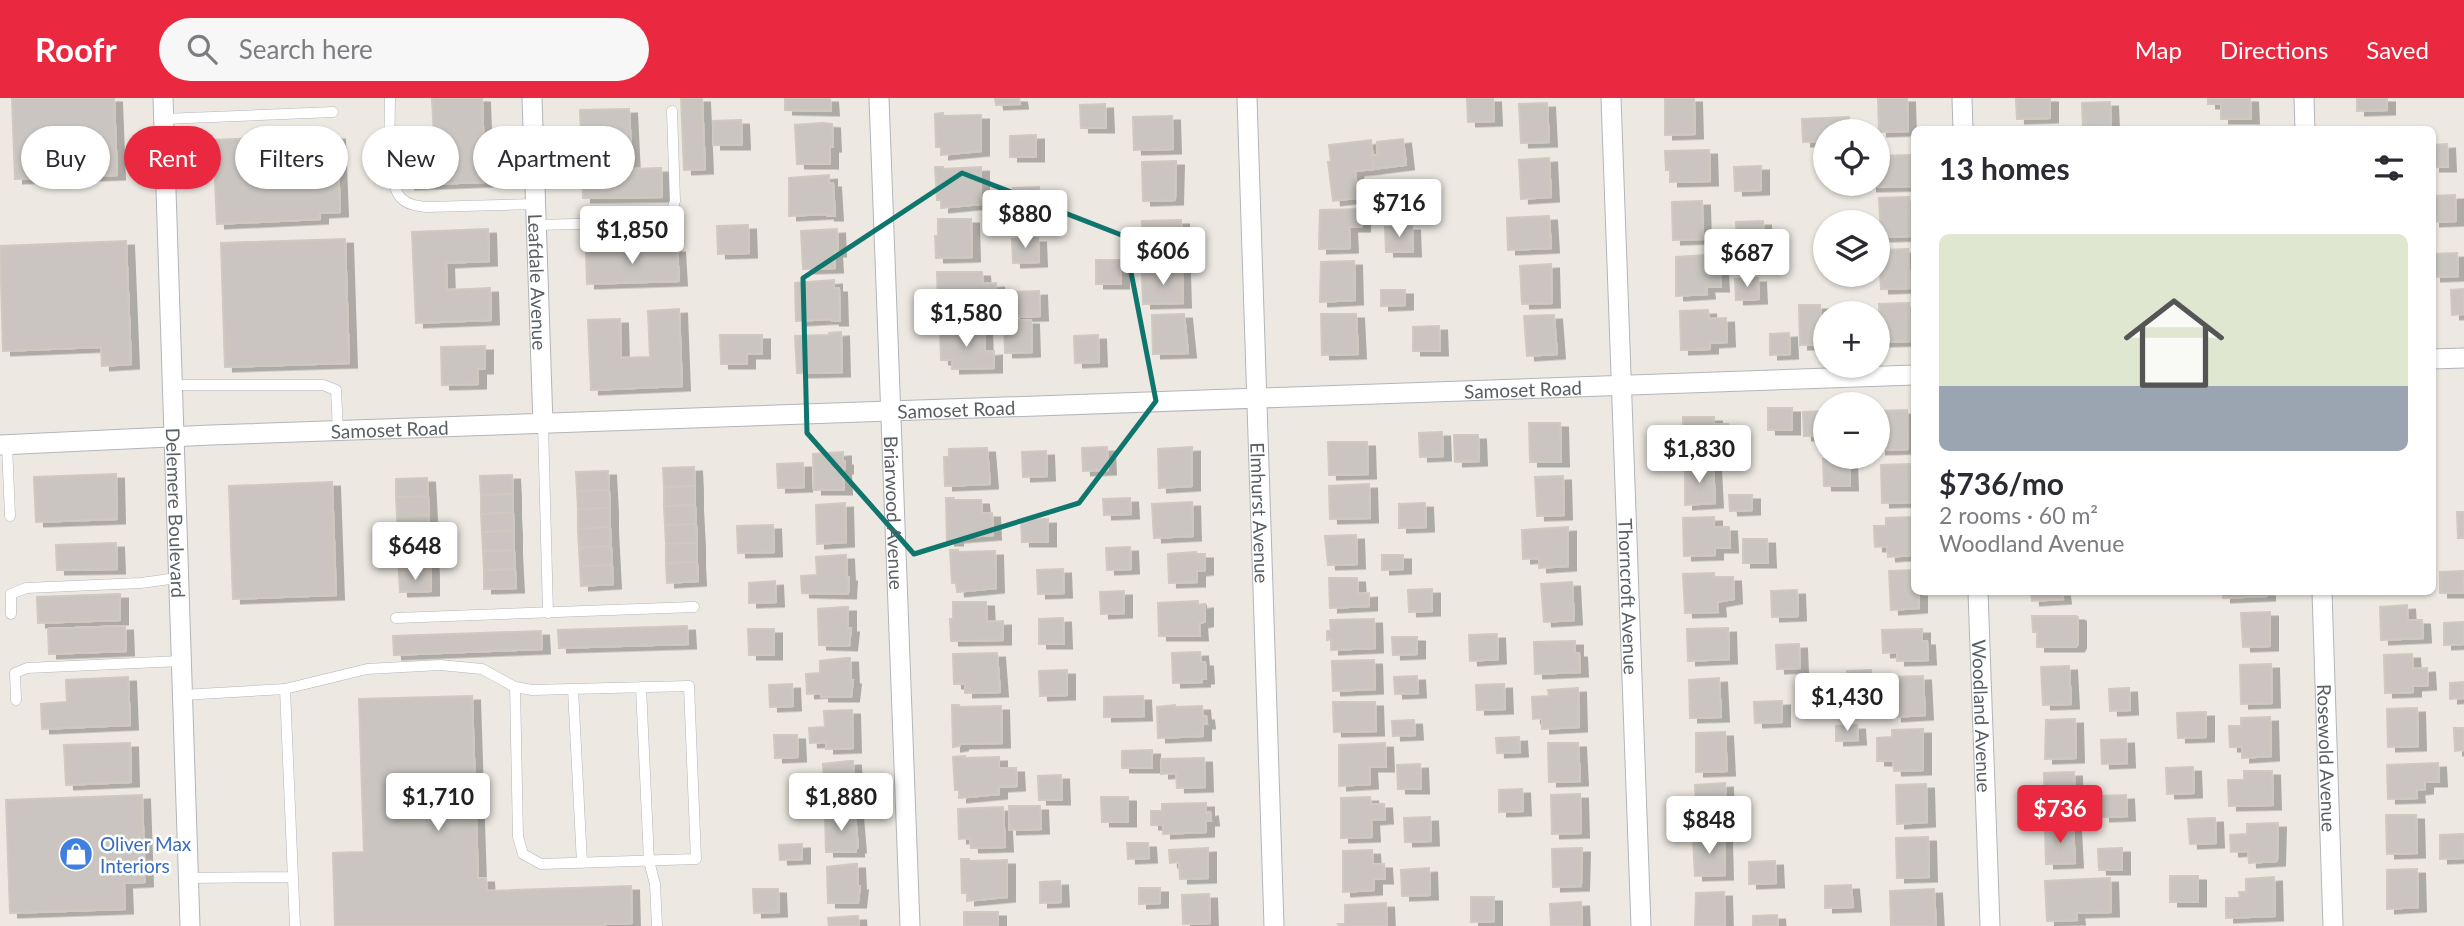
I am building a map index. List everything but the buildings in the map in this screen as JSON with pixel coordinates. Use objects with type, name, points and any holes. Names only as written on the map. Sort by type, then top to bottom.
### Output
[{"type":"street","name":"Delemere Boulevard","points":[[163,98],[190,926]]},
{"type":"street","name":"Leafdale Avenue","points":[[532,98],[543,424]]},
{"type":"street","name":"Briarwood Avenue","points":[[879,98],[910,926]]},
{"type":"street","name":"Elmhurst Avenue","points":[[1247,98],[1275,926]]},
{"type":"street","name":"Thorncroft Avenue","points":[[1611,98],[1642,926]]},
{"type":"street","points":[[1962,98],[1962,126]]},
{"type":"street","points":[[2304,98],[2305,126]]},
{"type":"street","points":[[2436,359],[2464,358]]},
{"type":"street","name":"Samoset Road","points":[[3,445],[173,436],[1911,375]]},
{"type":"street","name":"Woodland Avenue","points":[[1978,595],[1990,926]]},
{"type":"street","name":"Rosewold Avenue","points":[[2322,595],[2333,926]]},
{"type":"lane","points":[[390,98],[392,173],[394,186],[400,197],[413,205],[427,208],[535,204]]},
{"type":"lane","points":[[536,225],[655,222],[665,218],[673,210],[675,201],[672,111]]},
{"type":"lane","points":[[163,119],[333,112]]},
{"type":"lane","points":[[172,385],[323,386],[336,390],[338,431]]},
{"type":"lane","points":[[543,424],[548,612]]},
{"type":"lane","points":[[3,445],[10,516]]},
{"type":"lane","points":[[11,614],[11,594],[26,588],[141,583],[177,578]]},
{"type":"lane","points":[[396,618],[694,607]]},
{"type":"lane","points":[[16,700],[15,673],[27,668],[180,661]]},
{"type":"lane","points":[[182,695],[285,689],[367,669],[440,665],[482,670],[515,687],[532,691],[689,686],[696,859],[541,864],[523,854],[520,847],[515,687]]},
{"type":"lane","points":[[641,687],[649,861],[655,884],[656,926]]},
{"type":"lane","points":[[285,689],[295,926]]},
{"type":"lane","points":[[573,689],[582,863]]},
{"type":"lane","points":[[188,878],[293,877]]},
{"type":"highlighted area","points":[[962,173],[1124,236],[1156,401],[1079,503],[914,554],[807,433],[803,278]]},
{"type":"place","name":"Oliver Max Interiors","points":[[76,854]]}]
